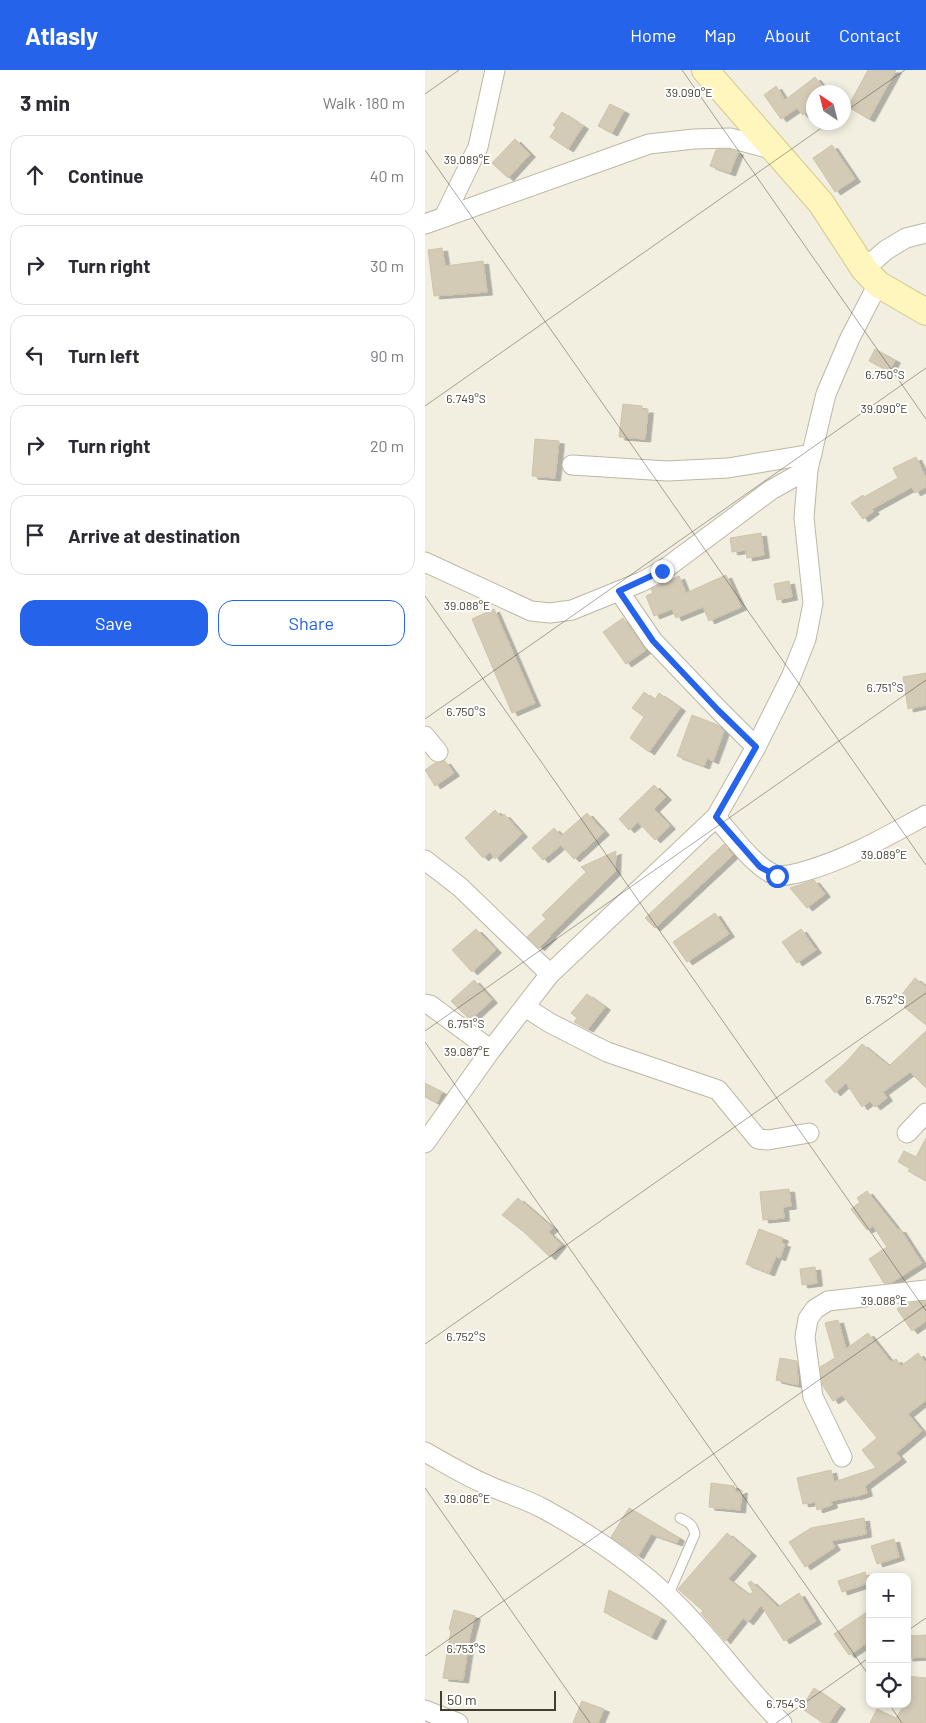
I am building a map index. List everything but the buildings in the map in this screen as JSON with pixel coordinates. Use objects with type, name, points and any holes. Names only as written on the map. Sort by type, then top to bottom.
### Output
[{"type":"street","points":[[444,216],[479,147],[495,70]]},
{"type":"street","points":[[705,70],[821,203],[871,276],[926,312]]},
{"type":"street","points":[[425,224],[649,144],[694,139],[730,138],[777,151]]},
{"type":"street","points":[[425,1143],[491,1050],[550,974],[716,817],[756,747],[791,676],[806,639],[813,603],[804,518],[810,461],[826,394],[850,338],[871,276],[886,250],[906,238],[926,233]]},
{"type":"street","points":[[572,465],[667,472],[810,461]]},
{"type":"street","points":[[425,562],[531,611],[551,613],[572,610],[662,571],[810,461]]},
{"type":"street","points":[[619,591],[653,641],[756,747]]},
{"type":"street","points":[[425,736],[437,752]]},
{"type":"street","points":[[716,817],[760,867],[777,876],[791,875],[827,865],[888,836],[926,815]]},
{"type":"street","points":[[425,860],[460,887],[550,974]]},
{"type":"street","points":[[427,1003],[491,1050]]},
{"type":"street","points":[[525,1007],[550,1023],[607,1052],[717,1090],[758,1139],[768,1140],[809,1133]]},
{"type":"street","points":[[907,1133],[926,1113]]},
{"type":"street","points":[[842,1457],[813,1397],[805,1337],[808,1319],[815,1309],[828,1301],[926,1290]]},
{"type":"street","points":[[425,1452],[483,1483],[543,1508],[583,1531],[629,1564],[668,1596],[708,1638],[769,1711],[782,1723]]},
{"type":"street","points":[[425,1710],[458,1723]]},
{"type":"lane","points":[[668,1596],[695,1534],[694,1528],[689,1522],[680,1518]]},
{"type":"route","points":[[662,571],[619,591],[653,641],[756,747],[716,817],[760,867],[777,876]]}]
